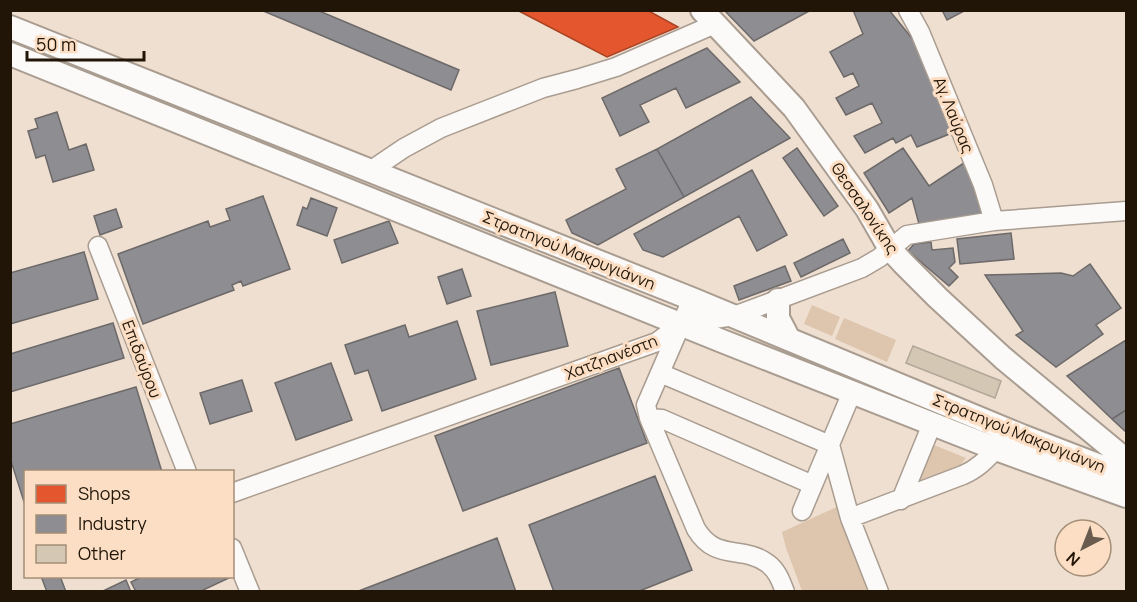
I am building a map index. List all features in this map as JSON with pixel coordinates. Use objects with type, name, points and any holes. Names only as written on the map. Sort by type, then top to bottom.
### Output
[{"type":"street","name":"Αγ. Λαύρας","points":[[908,10],[920,33],[978,174],[994,221]]},
{"type":"street","points":[[370,171],[404,148],[441,128],[543,87],[616,67],[709,17]]},
{"type":"street","name":"Θεσσαλονίκης","points":[[709,17],[800,116],[867,209],[890,249],[903,263],[1004,358],[1126,460]]},
{"type":"street","name":"Στρατηγού Μακρυγιάννη","points":[[10,27],[692,299],[1126,476]]},
{"type":"street","name":"Στρατηγού Μακρυγιάννη","points":[[10,54],[932,424],[1126,496]]},
{"type":"street","name":"Χατζηανέστη","points":[[234,492],[657,342],[681,324],[734,316],[862,268],[908,235],[994,221],[1126,211]]},
{"type":"street","name":"Επιδαύρου","points":[[98,246],[187,470]]},
{"type":"street","points":[[692,299],[646,405],[649,418],[701,538],[719,550],[757,558],[768,564],[778,574],[785,591]]},
{"type":"street","points":[[778,300],[778,318],[789,339]]},
{"type":"street","points":[[660,373],[830,445]]},
{"type":"street","points":[[802,511],[852,392]]},
{"type":"street","points":[[649,418],[662,419],[813,484]]},
{"type":"street","points":[[901,500],[932,424]]},
{"type":"street","points":[[830,445],[850,518],[879,591]]},
{"type":"street","points":[[850,518],[973,470],[996,449]]},
{"type":"street","points":[[234,553],[250,591]]},
{"type":"shaded area","points":[[812,305],[840,317],[832,336],[804,324]]},
{"type":"shaded area","points":[[844,318],[896,340],[887,362],[835,339]]},
{"type":"shaded area","points":[[924,441],[966,458],[960,465],[912,486]]},
{"type":"shaded area","points":[[841,505],[876,591],[802,591],[782,532]]},
{"type":"building: Shops","points":[[517,10],[647,10],[678,27],[607,57]]},
{"type":"building: Industry","points":[[261,10],[317,10],[459,70],[451,90]]},
{"type":"building: Industry","points":[[724,10],[811,10],[754,41]]},
{"type":"building: Industry","points":[[853,10],[889,10],[915,42],[952,133],[917,147],[911,135],[896,143],[893,138],[865,153],[854,136],[882,123],[872,103],[846,115],[836,98],[859,86],[853,73],[844,77],[830,52],[863,34]]},
{"type":"building: Industry","points":[[942,10],[963,10],[964,11],[947,20]]},
{"type":"building: Industry","points":[[707,48],[740,82],[686,108],[676,88],[640,105],[649,122],[620,136],[602,98]]},
{"type":"building: Industry","points":[[751,97],[790,138],[684,197],[657,149]]},
{"type":"building: Industry","points":[[57,112],[69,150],[86,144],[94,170],[53,182],[45,155],[36,158],[28,131],[38,128],[35,119]]},
{"type":"building: Industry","points":[[797,148],[838,206],[824,216],[783,158]]},
{"type":"building: Industry","points":[[903,148],[929,186],[964,163],[985,215],[919,224],[912,198],[889,213],[864,173]]},
{"type":"building: Industry","points":[[657,149],[684,197],[598,245],[572,233],[566,220],[626,189],[616,169]]},
{"type":"building: Industry","points":[[752,170],[787,235],[757,251],[739,216],[663,257],[643,250],[634,234]]},
{"type":"building: Industry","points":[[263,196],[290,269],[243,286],[241,281],[232,285],[234,290],[143,324],[118,254],[208,221],[210,227],[230,220],[226,209]]},
{"type":"building: Industry","points":[[311,198],[337,208],[327,236],[297,225],[303,207],[307,209]]},
{"type":"building: Industry","points":[[116,209],[122,227],[100,235],[94,216]]},
{"type":"building: Industry","points":[[389,221],[398,243],[342,263],[334,240]]},
{"type":"building: Industry","points":[[1011,233],[1014,259],[960,264],[957,239]]},
{"type":"building: Industry","points":[[843,239],[850,253],[801,277],[794,263]]},
{"type":"building: Industry","points":[[931,242],[932,250],[953,248],[955,262],[949,268],[958,277],[949,286],[908,251],[914,244]]},
{"type":"building: Industry","points":[[84,252],[98,299],[10,324],[10,273]]},
{"type":"building: Industry","points":[[1090,264],[1121,308],[1096,325],[1103,334],[1056,367],[1016,335],[1023,331],[985,275],[1061,273],[1073,276]]},
{"type":"building: Industry","points":[[785,266],[791,281],[739,300],[734,286]]},
{"type":"building: Industry","points":[[462,269],[471,296],[447,304],[438,277]]},
{"type":"building: Industry","points":[[555,292],[568,346],[491,365],[477,311]]},
{"type":"building: Industry","points":[[457,321],[476,379],[382,411],[368,370],[355,374],[345,345],[405,325],[409,337]]},
{"type":"building: Industry","points":[[113,323],[124,358],[10,392],[10,354]]},
{"type":"building: Industry","points":[[1126,340],[1126,410],[1112,419],[1067,376]]},
{"type":"building: Industry","points":[[331,363],[352,420],[296,440],[275,383]]},
{"type":"building: Industry","points":[[619,368],[647,443],[463,511],[435,436]]},
{"type":"building: Industry","points":[[242,380],[252,411],[210,424],[200,393]]},
{"type":"building: Industry","points":[[136,387],[161,470],[24,470],[24,502],[10,458],[10,424]]},
{"type":"building: Industry","points":[[1126,410],[1126,432],[1112,419]]},
{"type":"building: Industry","points":[[655,476],[692,570],[637,592],[554,592],[529,525]]},
{"type":"building: Industry","points":[[497,538],[516,592],[356,592]]},
{"type":"building: Industry","points":[[42,578],[61,578],[66,592],[47,592]]},
{"type":"building: Industry","points":[[139,578],[229,578],[199,592],[136,592],[131,582]]},
{"type":"building: Industry","points":[[126,580],[131,592],[101,592]]},
{"type":"building: Other","points":[[913,346],[1001,381],[995,398],[906,363]]}]
